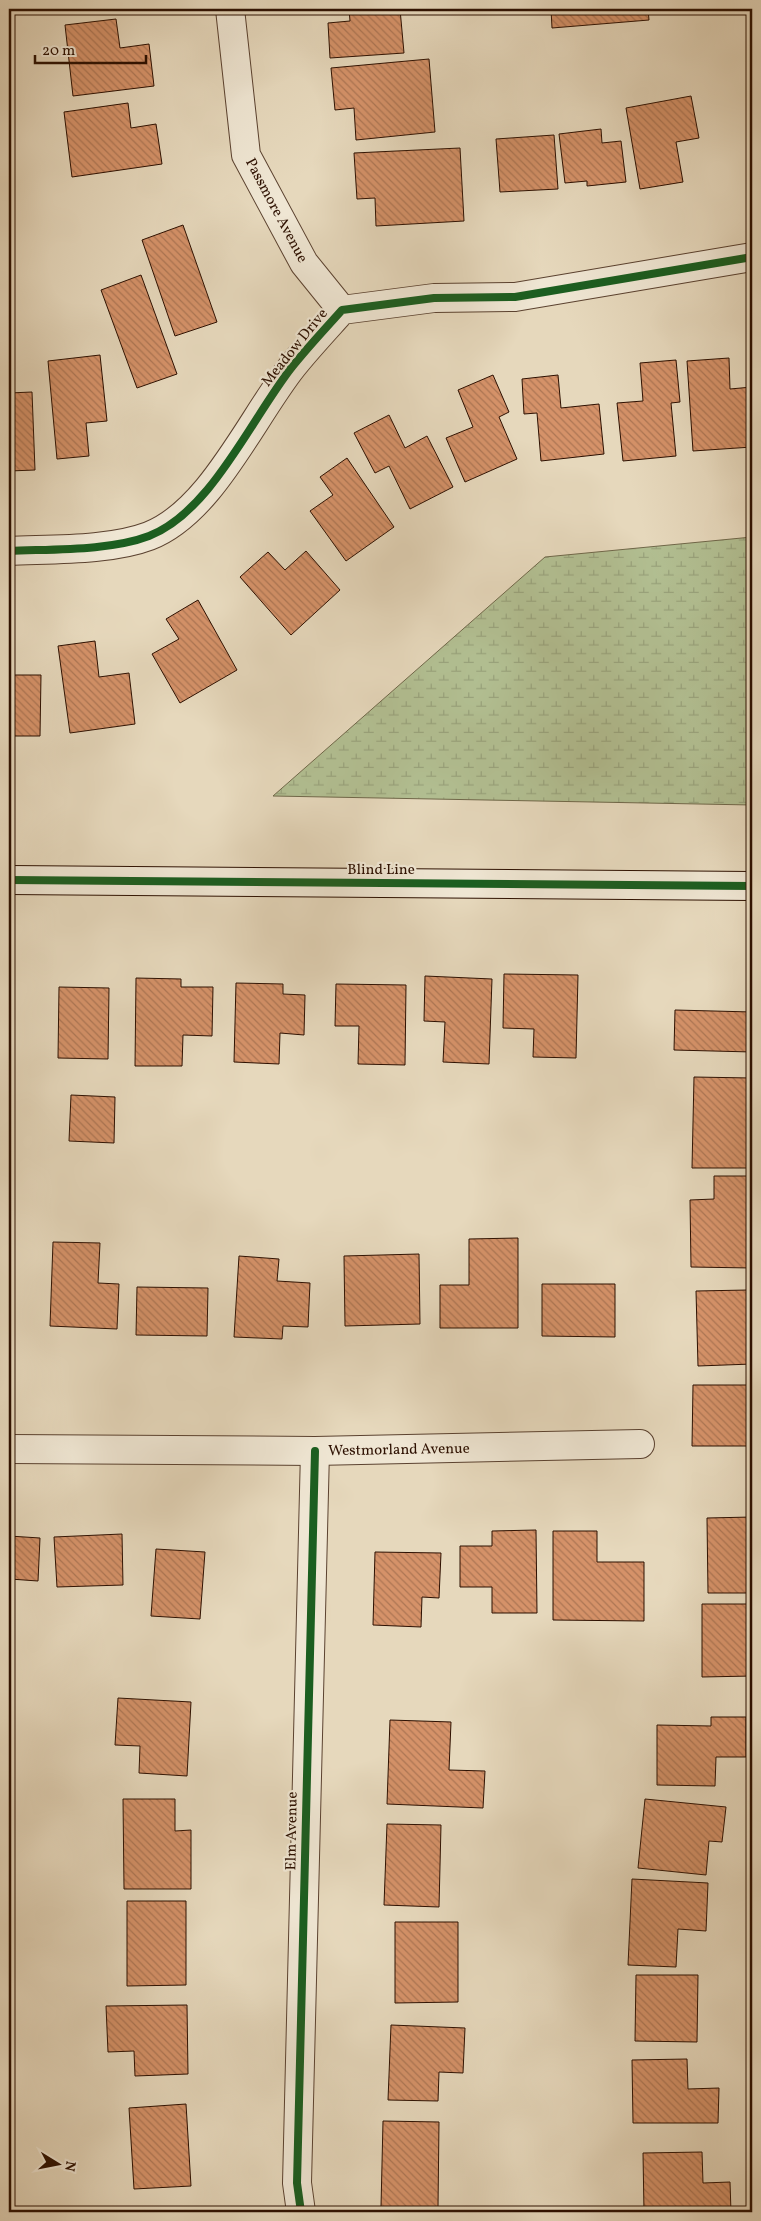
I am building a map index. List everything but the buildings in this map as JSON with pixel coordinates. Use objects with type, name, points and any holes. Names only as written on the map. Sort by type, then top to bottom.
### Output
[{"type":"street","name":"Passmore Avenue","points":[[230,9],[246,155],[304,263],[342,310]]},
{"type":"street","name":"Meadow Drive","points":[[9,552],[99,547],[148,537],[174,524],[203,497],[292,368],[342,310],[434,298],[516,297],[752,257]]},
{"type":"street","name":"Blind Line","points":[[9,880],[752,886]]},
{"type":"street","name":"Westmorland Avenue","points":[[9,1449],[315,1450],[640,1444]]},
{"type":"street","name":"Elm Avenue","points":[[301,2212],[296,2183],[315,1450]]},
{"type":"green space","points":[[752,537],[752,805],[273,796],[545,557]]},
{"type":"cycle path","points":[[9,551],[98,547],[133,541],[149,536],[171,524],[192,507],[211,486],[292,367],[342,310],[434,298],[515,297],[752,257]]},
{"type":"cycle path","points":[[9,880],[752,886]]},
{"type":"cycle path","points":[[301,2212],[297,2183],[315,1451]]}]
